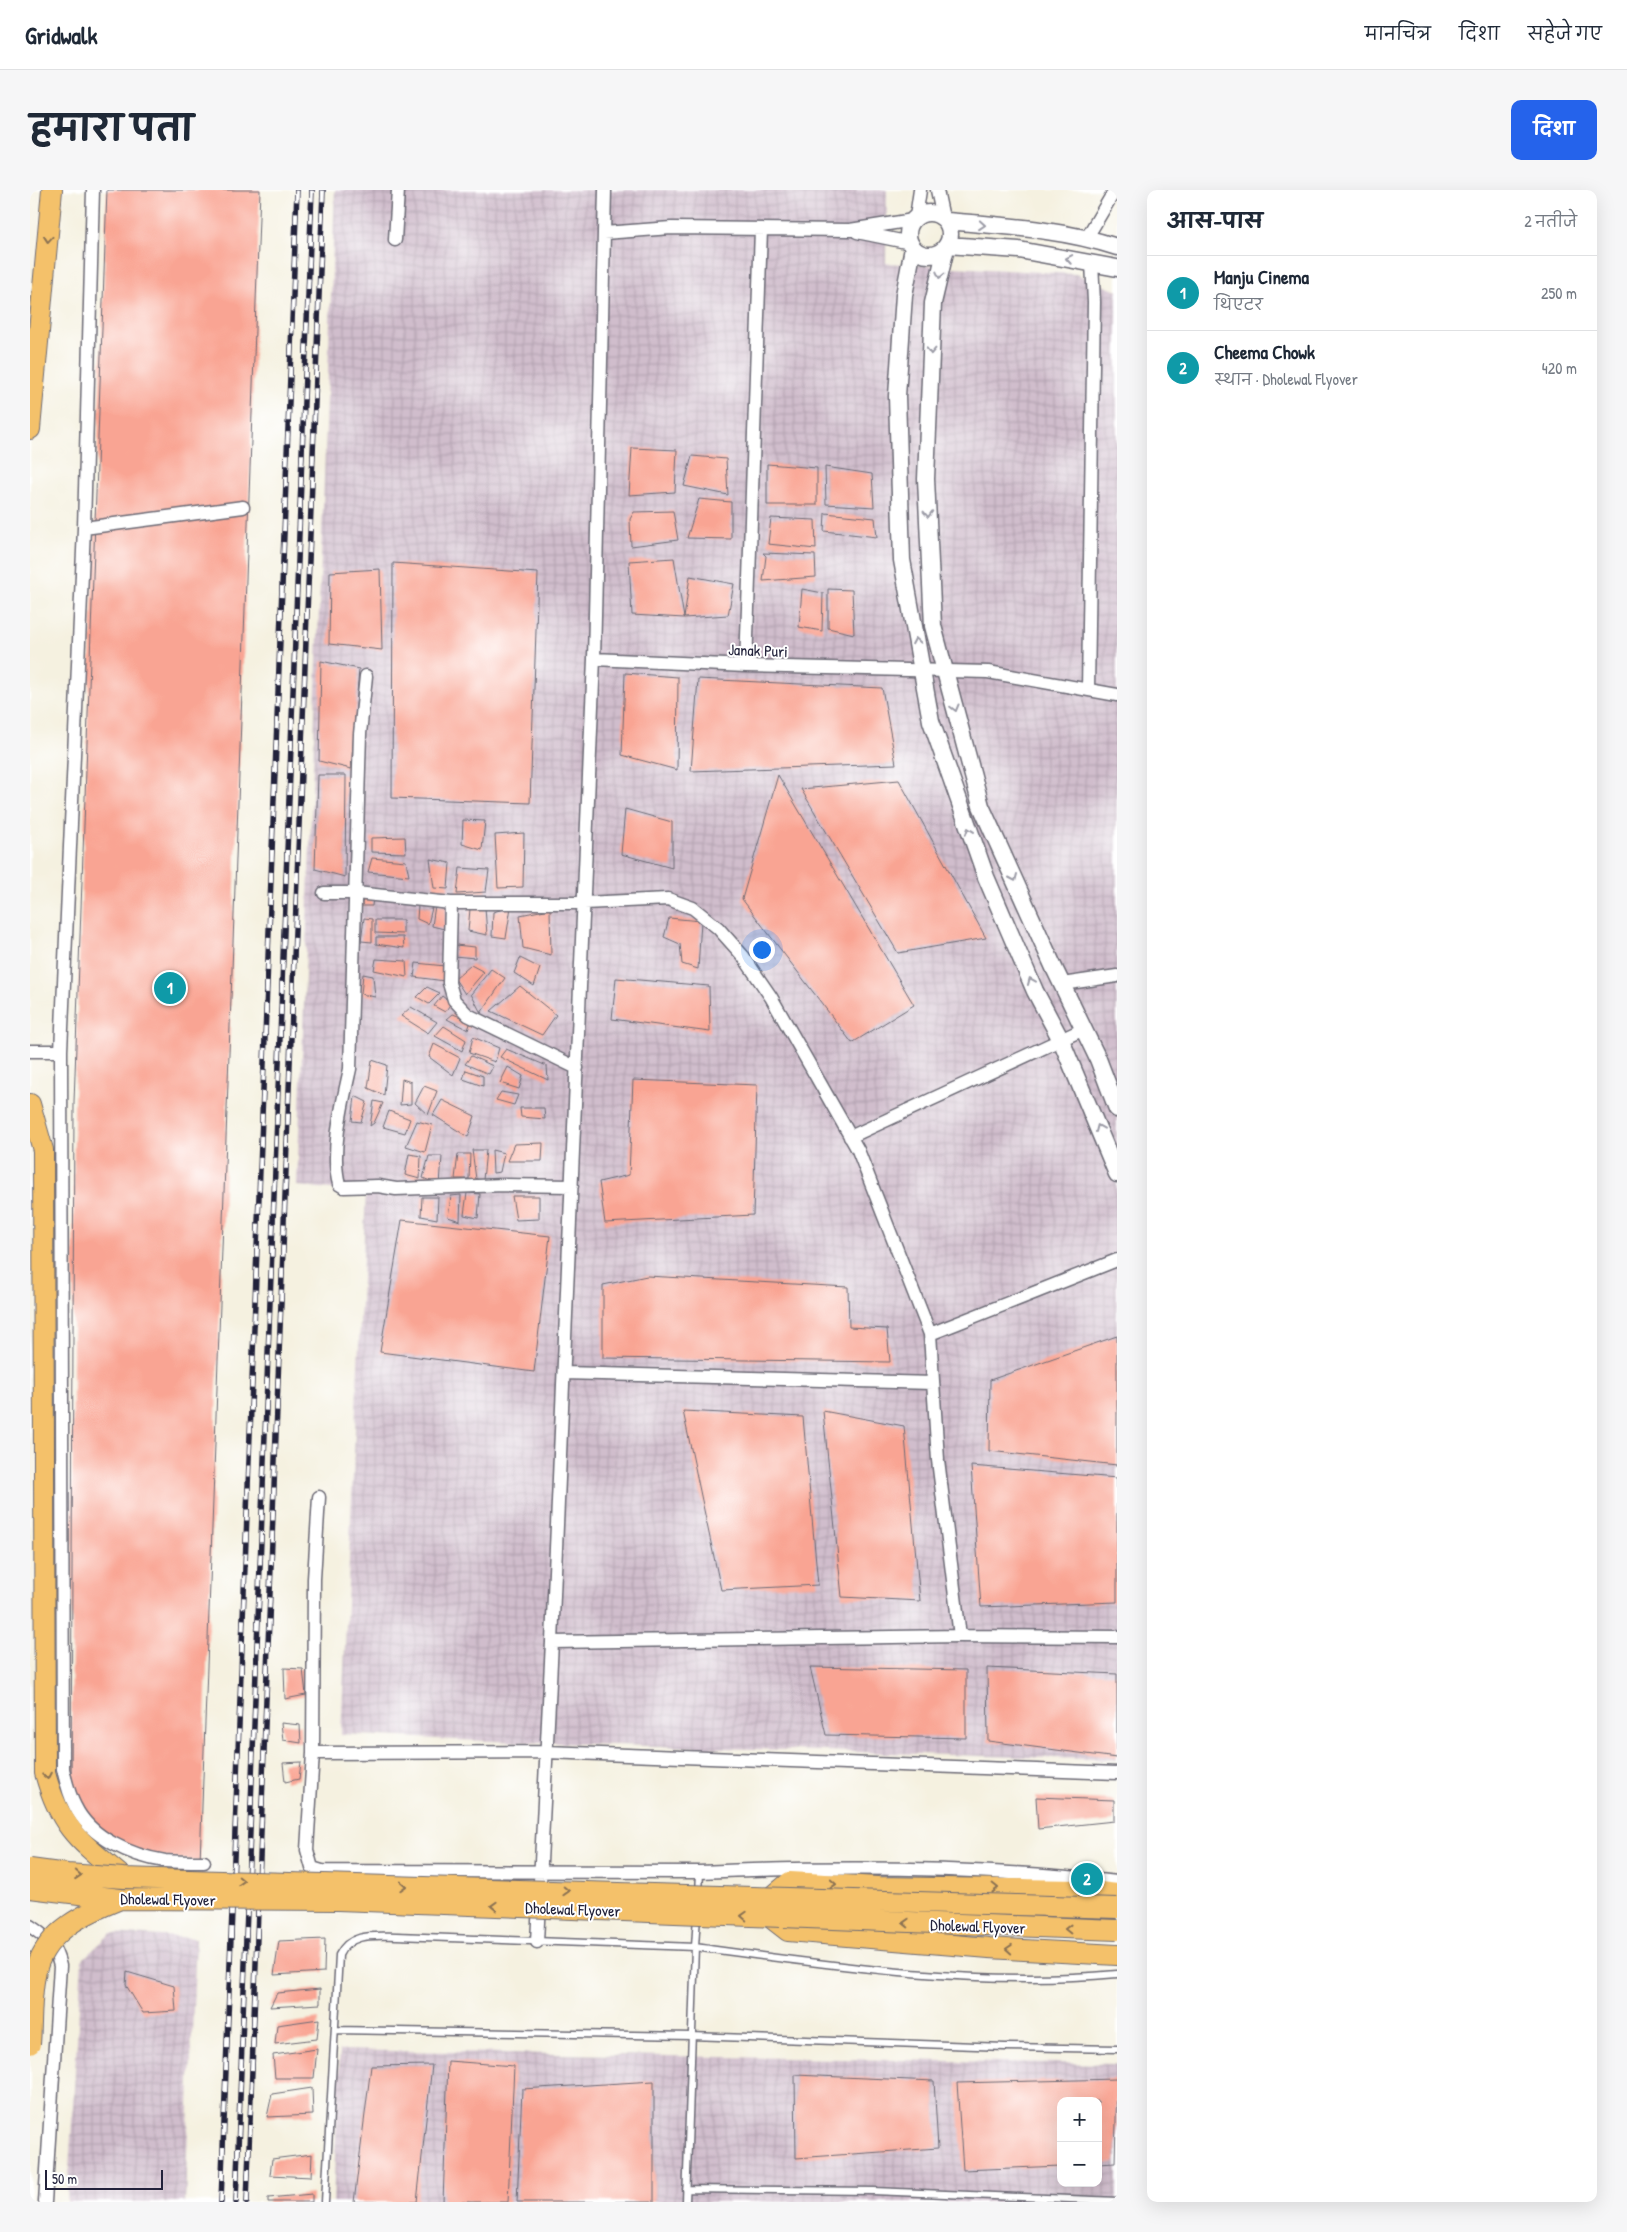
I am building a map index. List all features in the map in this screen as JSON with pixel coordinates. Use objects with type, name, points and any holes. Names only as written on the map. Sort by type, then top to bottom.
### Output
[{"type":"main road","points":[[30,429],[52,190]]},
{"type":"main road","points":[[30,1104],[43,1150],[45,1773],[50,1794],[60,1815],[74,1836],[124,1878]]},
{"type":"main road","name":"Dholewal Flyover","points":[[30,1868],[67,1874],[124,1878],[772,1896],[1117,1908]]},
{"type":"main road","points":[[772,1896],[790,1882],[878,1887],[1082,1890],[1117,1894]]},
{"type":"main road","name":"Dholewal Flyover","points":[[30,1888],[120,1899],[338,1900],[1117,1930]]},
{"type":"main road","points":[[30,2044],[37,1966],[48,1945],[66,1927],[84,1915],[120,1899]]},
{"type":"main road","points":[[770,1917],[788,1931],[1075,1954],[1117,1955]]},
{"type":"street","points":[[93,190],[84,528],[61,1051],[63,1769],[75,1807],[95,1831],[135,1854],[165,1861],[204,1862]]},
{"type":"street","points":[[395,240],[398,190]]},
{"type":"street","points":[[537,1942],[564,1373],[594,659],[605,190]]},
{"type":"street","points":[[920,190],[914,219],[908,231],[912,246],[904,295],[897,396],[902,560],[931,721],[986,877],[1035,991],[1061,1040],[1117,1174]]},
{"type":"street","points":[[937,190],[951,237],[933,303],[926,479],[933,626],[981,806],[1098,1059],[1117,1109]]},
{"type":"street","points":[[1086,239],[1115,190]]},
{"type":"street","points":[[604,233],[670,228],[850,230],[914,219],[927,212],[937,214],[945,220],[1018,228],[1086,239],[1117,247]]},
{"type":"street","points":[[746,666],[761,229]]},
{"type":"street","points":[[850,230],[912,246],[919,253],[933,255],[947,246],[1019,250],[1117,268]]},
{"type":"street","points":[[1088,690],[1094,302],[1092,263]]},
{"type":"street","points":[[84,528],[243,506]]},
{"type":"street","name":"Janak Puri","points":[[594,659],[746,666],[988,672],[1117,695]]},
{"type":"street","points":[[366,676],[360,734],[350,1068],[339,1123],[337,1161],[339,1184],[344,1187],[378,1186],[396,1189],[504,1185],[572,1186]]},
{"type":"street","points":[[324,893],[356,893],[451,903],[584,903],[668,899],[693,908],[718,928],[743,956],[771,997],[858,1150],[930,1334],[938,1460],[960,1636]]},
{"type":"street","points":[[451,903],[449,983],[454,1000],[468,1015],[577,1068]]},
{"type":"street","points":[[1062,984],[1117,976]]},
{"type":"street","points":[[850,1137],[1084,1029]]},
{"type":"street","points":[[30,1051],[61,1051]]},
{"type":"street","points":[[930,1334],[1117,1260]]},
{"type":"street","points":[[564,1373],[933,1383]]},
{"type":"street","points":[[319,1497],[314,1579],[313,1753],[307,1850],[309,1864],[318,1871],[700,1872],[921,1869],[1117,1882]]},
{"type":"street","points":[[552,1642],[960,1636],[1117,1637]]},
{"type":"street","points":[[313,1753],[546,1752],[1117,1773]]},
{"type":"street","points":[[30,1926],[46,1937],[56,1951],[60,1966],[45,2202]]},
{"type":"lane","points":[[698,1901],[700,1872]]},
{"type":"lane","points":[[686,2202],[691,2036],[698,1910]]},
{"type":"lane","points":[[325,2202],[339,1955],[348,1942],[355,1938],[397,1936],[695,1948],[817,1963],[939,1974],[1034,1978],[1117,1974]]},
{"type":"lane","points":[[335,2030],[691,2036],[1117,2049]]},
{"type":"lane","points":[[686,2189],[873,2191],[1117,2201]]},
{"type":"shaded area","points":[[335,190],[887,190],[886,263],[1076,274],[1117,291],[1117,1760],[456,1740],[341,1734],[366,1192],[297,1186]]},
{"type":"shaded area","points":[[111,1933],[196,1938],[185,2202],[67,2202],[82,1960]]},
{"type":"shaded area","points":[[340,2050],[1117,2064],[1117,2202],[333,2202]]},
{"type":"building","points":[[107,190],[260,190],[200,1862],[118,1850],[71,1800],[74,1102]]},
{"type":"building","points":[[632,448],[677,450],[675,492],[629,495]]},
{"type":"building","points":[[692,456],[726,459],[728,495],[684,486]]},
{"type":"building","points":[[767,464],[817,468],[817,505],[767,505]]},
{"type":"building","points":[[825,467],[872,474],[874,507],[826,504]]},
{"type":"building","points":[[699,499],[731,502],[731,539],[687,538]]},
{"type":"building","points":[[673,511],[678,540],[631,546],[630,519],[634,512]]},
{"type":"building","points":[[825,513],[875,518],[877,537],[824,531]]},
{"type":"building","points":[[771,518],[815,520],[816,549],[768,544]]},
{"type":"building","points":[[763,553],[815,555],[816,577],[763,581],[766,556]]},
{"type":"building","points":[[674,558],[684,618],[632,615],[629,561]]},
{"type":"building","points":[[393,563],[538,573],[530,803],[392,798]]},
{"type":"building","points":[[380,569],[382,650],[329,644],[330,572]]},
{"type":"building","points":[[690,576],[734,584],[728,615],[684,618]]},
{"type":"building","points":[[802,589],[823,593],[822,631],[799,627]]},
{"type":"building","points":[[828,589],[852,590],[854,634],[828,628]]},
{"type":"building","points":[[321,661],[359,669],[351,769],[319,761]]},
{"type":"building","points":[[625,673],[678,677],[677,770],[622,755]]},
{"type":"building","points":[[698,679],[882,688],[896,764],[691,771]]},
{"type":"building","points":[[318,775],[346,775],[345,877],[315,869]]},
{"type":"building","points":[[778,775],[914,1005],[852,1043],[742,899]]},
{"type":"building","points":[[899,780],[986,938],[898,953],[801,789]]},
{"type":"building","points":[[625,809],[672,822],[672,868],[621,854]]},
{"type":"building","points":[[463,820],[485,821],[482,850],[462,844]]},
{"type":"building","points":[[524,833],[523,887],[498,888],[495,835]]},
{"type":"building","points":[[405,837],[406,853],[371,852],[371,838]]},
{"type":"building","points":[[372,858],[406,861],[409,876],[368,872]]},
{"type":"building","points":[[430,859],[450,863],[448,889],[434,888]]},
{"type":"building","points":[[460,868],[489,870],[486,892],[457,894]]},
{"type":"building","points":[[362,896],[373,897],[372,906],[362,906]]},
{"type":"building","points":[[418,905],[432,908],[428,924],[417,919]]},
{"type":"building","points":[[435,905],[446,907],[444,929],[432,926]]},
{"type":"building","points":[[485,907],[487,935],[468,931],[470,909]]},
{"type":"building","points":[[511,907],[506,938],[492,936],[493,912]]},
{"type":"building","points":[[550,909],[551,955],[523,948],[520,915]]},
{"type":"building","points":[[364,918],[372,919],[372,942],[361,941]]},
{"type":"building","points":[[669,918],[701,921],[698,969],[682,964],[680,944],[664,937]]},
{"type":"building","points":[[375,920],[403,920],[403,934],[375,933]]},
{"type":"building","points":[[376,937],[403,937],[404,948],[376,944]]},
{"type":"building","points":[[455,945],[475,947],[475,958],[454,956]]},
{"type":"building","points":[[520,958],[540,968],[534,986],[514,973]]},
{"type":"building","points":[[376,959],[406,961],[407,977],[374,970]]},
{"type":"building","points":[[416,963],[445,966],[445,981],[414,977]]},
{"type":"building","points":[[471,965],[484,972],[465,994],[455,979]]},
{"type":"building","points":[[491,969],[505,978],[481,1013],[471,994]]},
{"type":"building","points":[[363,974],[373,976],[375,997],[361,994]]},
{"type":"building","points":[[616,978],[709,986],[710,1032],[612,1019]]},
{"type":"building","points":[[520,986],[556,1015],[542,1035],[491,1011]]},
{"type":"building","points":[[427,987],[440,993],[429,1004],[417,997]]},
{"type":"building","points":[[442,996],[451,1003],[445,1012],[434,1006]]},
{"type":"building","points":[[411,1007],[437,1022],[428,1033],[401,1016]]},
{"type":"building","points":[[453,1014],[471,1021],[468,1030],[447,1019]]},
{"type":"building","points":[[444,1026],[466,1040],[462,1051],[435,1036]]},
{"type":"building","points":[[473,1037],[499,1048],[495,1062],[469,1053]]},
{"type":"building","points":[[434,1044],[460,1058],[453,1075],[429,1057]]},
{"type":"building","points":[[506,1049],[547,1066],[548,1080],[500,1057]]},
{"type":"building","points":[[471,1056],[493,1066],[489,1074],[465,1064]]},
{"type":"building","points":[[372,1060],[387,1065],[384,1095],[368,1088]]},
{"type":"building","points":[[508,1067],[523,1076],[519,1089],[500,1083]]},
{"type":"building","points":[[466,1070],[483,1076],[483,1086],[463,1079]]},
{"type":"building","points":[[402,1079],[411,1082],[411,1104],[400,1105]]},
{"type":"building","points":[[633,1080],[757,1085],[753,1215],[605,1223],[599,1182],[629,1175]]},
{"type":"building","points":[[424,1086],[437,1091],[428,1115],[415,1103]]},
{"type":"building","points":[[501,1092],[518,1095],[514,1105],[496,1100]]},
{"type":"building","points":[[355,1096],[367,1102],[361,1122],[352,1121]]},
{"type":"building","points":[[442,1100],[475,1116],[468,1137],[433,1115]]},
{"type":"building","points":[[374,1101],[383,1103],[374,1123],[370,1126]]},
{"type":"building","points":[[520,1108],[544,1108],[545,1119],[521,1117]]},
{"type":"building","points":[[389,1111],[410,1119],[405,1133],[383,1127]]},
{"type":"building","points":[[417,1121],[432,1125],[425,1152],[406,1146]]},
{"type":"building","points":[[543,1143],[542,1161],[507,1161],[514,1144]]},
{"type":"building","points":[[472,1150],[486,1150],[483,1180],[476,1179]]},
{"type":"building","points":[[492,1150],[504,1153],[500,1172],[493,1173]]},
{"type":"building","points":[[409,1154],[421,1156],[420,1179],[405,1175]]},
{"type":"building","points":[[458,1154],[470,1154],[469,1179],[455,1179]]},
{"type":"building","points":[[429,1156],[442,1156],[440,1185],[423,1178]]},
{"type":"building","points":[[467,1193],[480,1194],[478,1218],[464,1215]]},
{"type":"building","points":[[461,1195],[460,1221],[448,1217],[451,1196]]},
{"type":"building","points":[[512,1196],[539,1196],[539,1219],[516,1220]]},
{"type":"building","points":[[422,1197],[438,1197],[437,1219],[421,1216]]},
{"type":"building","points":[[402,1220],[550,1236],[534,1372],[380,1352]]},
{"type":"building","points":[[647,1276],[848,1287],[849,1327],[887,1329],[890,1362],[603,1358],[603,1285]]},
{"type":"building","points":[[1117,1336],[1117,1465],[989,1451],[990,1380]]},
{"type":"building","points":[[683,1411],[803,1417],[818,1585],[721,1590]]},
{"type":"building","points":[[823,1411],[904,1426],[920,1601],[842,1597]]},
{"type":"building","points":[[971,1466],[1117,1478],[1117,1602],[981,1607]]},
{"type":"building","points":[[810,1667],[966,1670],[966,1738],[826,1735]]},
{"type":"building","points":[[284,1668],[303,1669],[306,1695],[285,1699]]},
{"type":"building","points":[[987,1668],[1117,1674],[1117,1758],[988,1741]]},
{"type":"building","points":[[281,1723],[300,1725],[301,1743],[283,1740]]},
{"type":"building","points":[[301,1762],[299,1779],[285,1782],[283,1763]]},
{"type":"building","points":[[1036,1797],[1114,1800],[1114,1821],[1038,1829]]},
{"type":"building","points":[[325,1939],[324,1972],[274,1975],[279,1941]]},
{"type":"building","points":[[127,1972],[174,1986],[176,2011],[143,2013],[126,1985]]},
{"type":"building","points":[[320,1989],[320,2004],[270,2007],[277,1993]]},
{"type":"building","points":[[319,2019],[317,2039],[275,2044],[277,2025]]},
{"type":"building","points":[[317,2049],[314,2078],[275,2078],[273,2055]]},
{"type":"building","points":[[448,2061],[514,2066],[508,2202],[443,2202]]},
{"type":"building","points":[[432,2065],[417,2202],[354,2202],[371,2066]]},
{"type":"building","points":[[795,2075],[934,2081],[938,2148],[796,2158]]},
{"type":"building","points":[[1117,2079],[1115,2163],[1102,2164],[1102,2097],[1057,2097],[1057,2166],[963,2170],[957,2083]]},
{"type":"building","points":[[654,2081],[654,2202],[517,2202],[522,2089]]},
{"type":"building","points":[[312,2088],[313,2115],[267,2117],[272,2094]]},
{"type":"building","points":[[312,2154],[311,2177],[270,2175],[272,2159]]},
{"type":"building","points":[[312,2194],[312,2202],[268,2202],[268,2198]]},
{"type":"railway","points":[[221,2202],[297,190]]},
{"type":"railway","points":[[236,2202],[312,190]]},
{"type":"railway","points":[[247,2202],[323,190]]},
{"type":"place","name":"Manju Cinema","points":[[170,988]]},
{"type":"place","name":"Cheema Chowk","points":[[1087,1879]]}]
